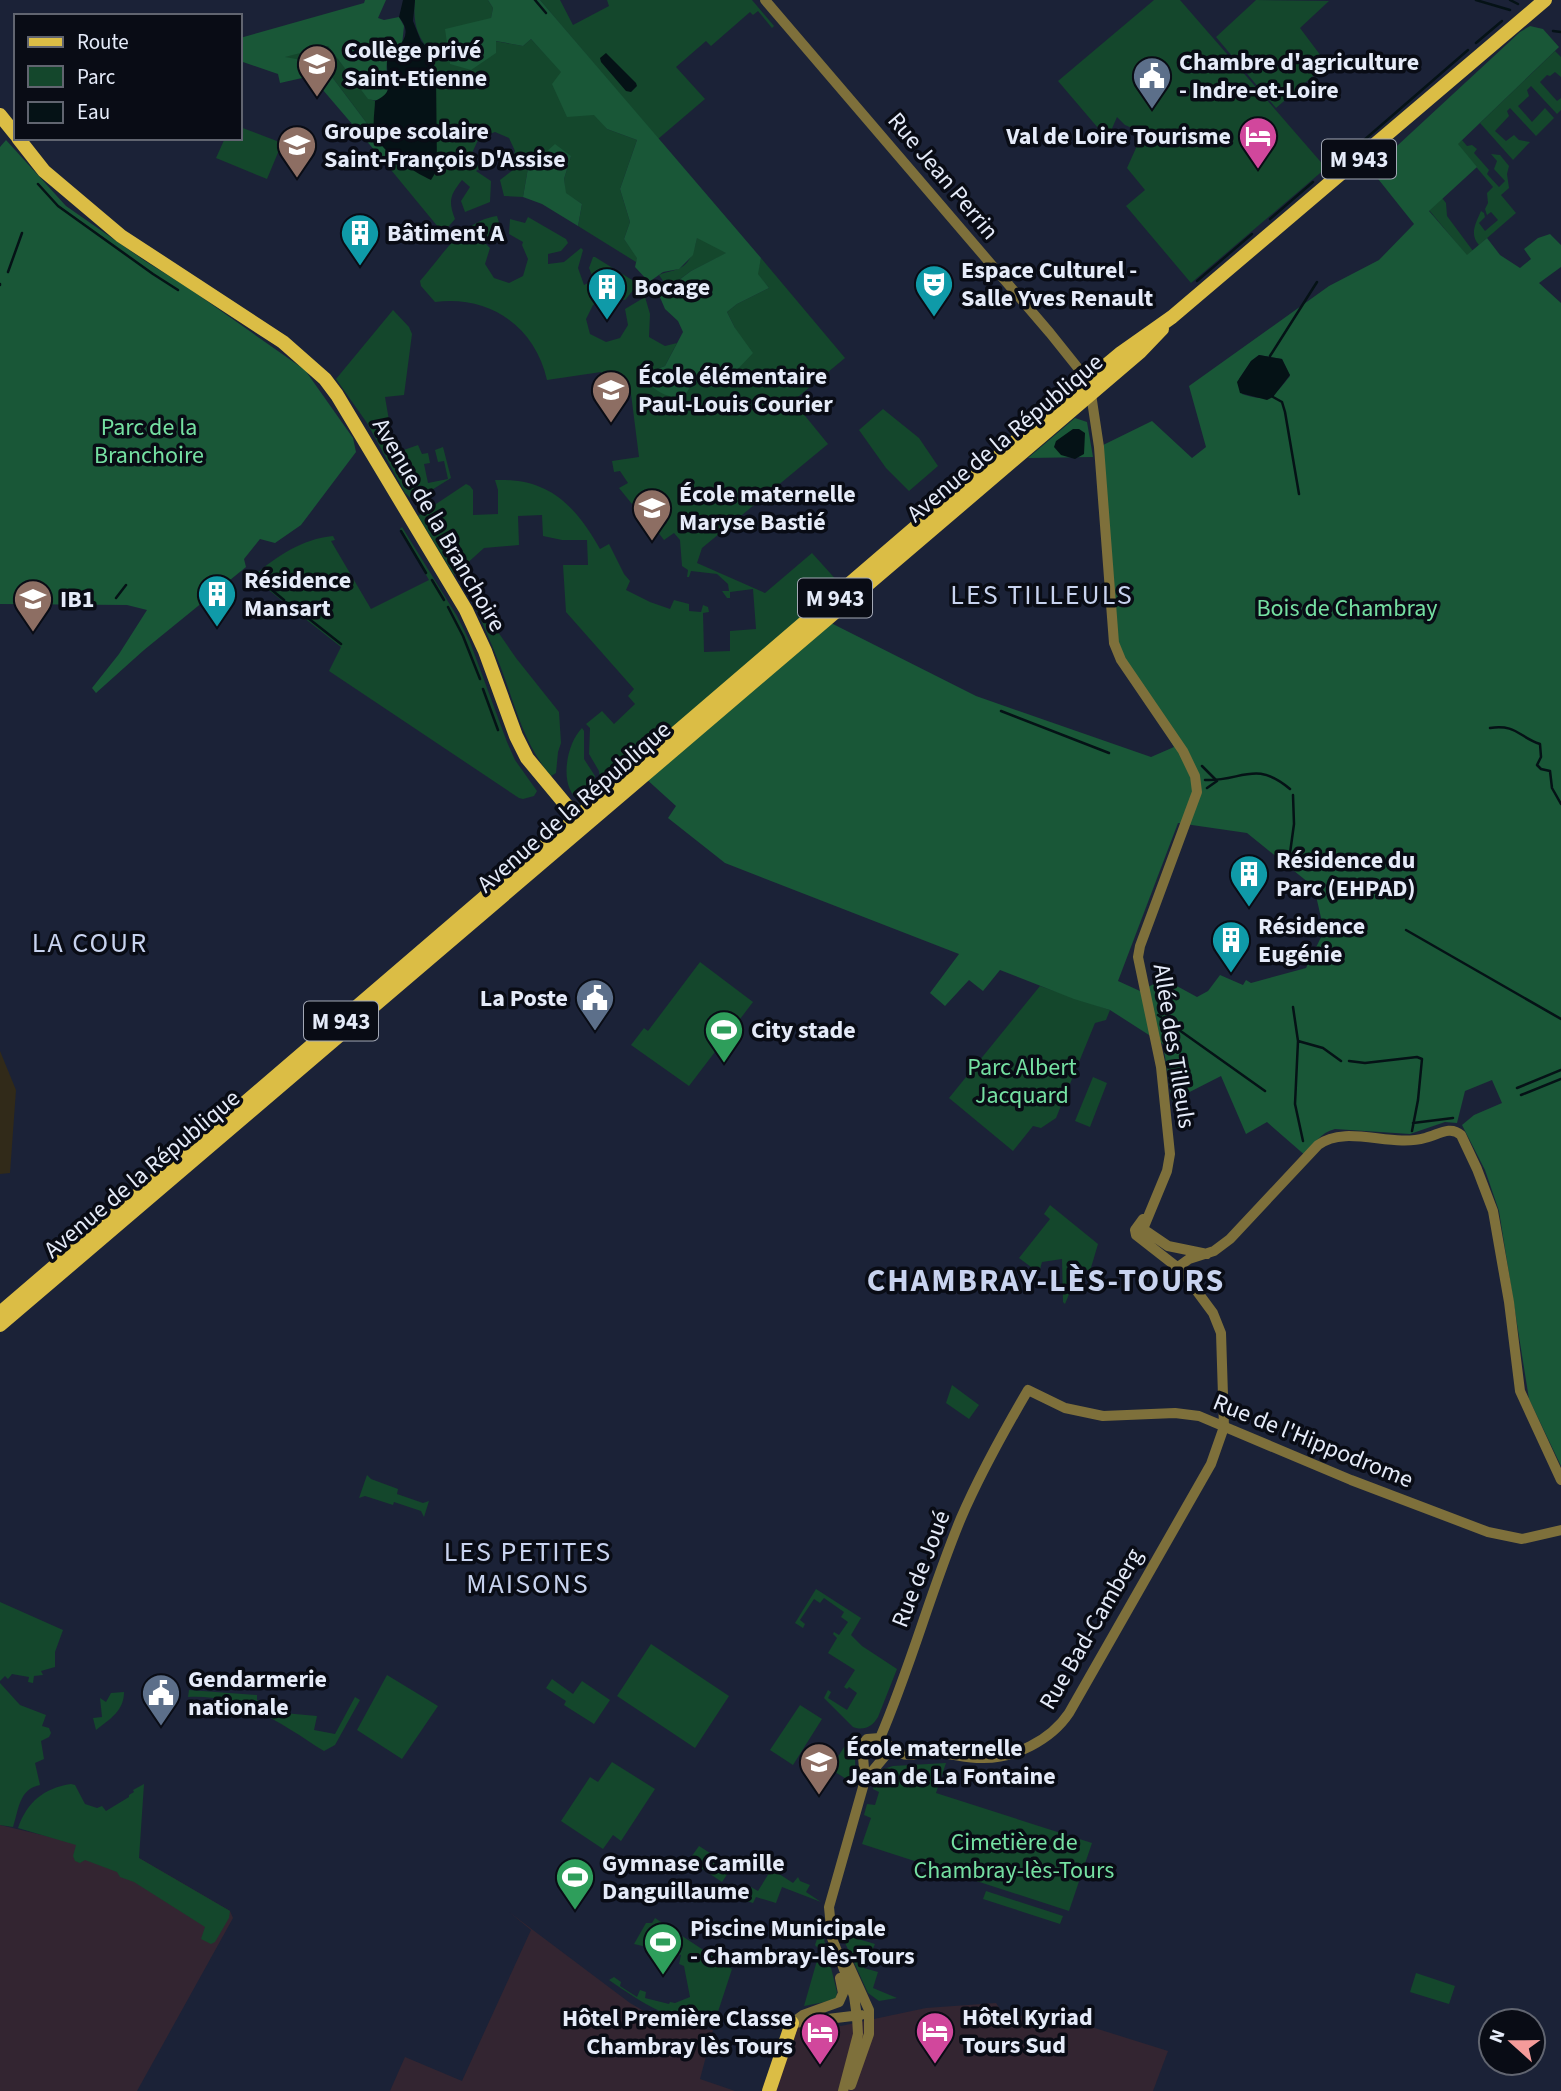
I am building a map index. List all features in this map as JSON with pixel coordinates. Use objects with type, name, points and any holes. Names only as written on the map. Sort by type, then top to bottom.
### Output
[{"type":"main road","name":"Avenue de la République","points":[[0,1325],[1089,387],[1146,348],[1172,317],[1545,0]]},
{"type":"main road","points":[[0,115],[14,133]]},
{"type":"main road","name":"Avenue de la Branchoire","points":[[19,140],[44,171],[121,236],[283,342],[326,379],[466,610],[485,651],[519,743],[531,764],[570,808],[586,818]]},
{"type":"main road","points":[[556,792],[562,806],[563,830]]},
{"type":"main road","name":"Avenue de la République","points":[[0,1313],[563,830],[586,818]]},
{"type":"main road","points":[[769,2091],[792,2023]]},
{"type":"main road","points":[[775,2091],[790,2046],[792,2023]]},
{"type":"street","name":"Rue Jean Perrin","points":[[765,0],[1050,333],[1089,387]]},
{"type":"street","name":"Allée des Tilleuls","points":[[1089,387],[1099,447],[1115,643],[1121,660],[1190,763],[1197,792],[1138,957],[1161,1067],[1170,1154],[1167,1171],[1139,1229]]},
{"type":"street","points":[[1180,1269],[1189,1259],[1207,1254],[1230,1239],[1318,1145],[1328,1138],[1341,1136],[1412,1141],[1448,1130],[1457,1131],[1477,1168],[1493,1211],[1509,1302],[1520,1391],[1561,1480]]},
{"type":"street","points":[[1139,1229],[1168,1246],[1207,1254]]},
{"type":"street","points":[[1139,1229],[1139,1239],[1180,1269],[1213,1313],[1221,1333],[1224,1427]]},
{"type":"street","name":"Rue de l'Hippodrome","points":[[1028,1390],[1065,1408],[1103,1416],[1184,1413],[1199,1416],[1352,1480],[1488,1532],[1522,1539],[1561,1530]]},
{"type":"street","name":"Rue de Joué","points":[[883,1741],[935,1585],[962,1516],[1028,1390]]},
{"type":"street","name":"Rue Bad-Camberg","points":[[883,1741],[908,1756],[937,1753],[989,1758],[1026,1748],[1052,1733],[1069,1713],[1186,1509],[1211,1464],[1224,1427]]},
{"type":"street","points":[[843,2091],[858,2034],[857,2011],[832,1938],[830,1897],[865,1780],[886,1754],[883,1741],[871,1737],[864,1742],[861,1749],[865,1780]]},
{"type":"street","points":[[864,1758],[878,1762]]},
{"type":"street","points":[[830,1917],[869,2010],[869,2034],[849,2091]]},
{"type":"street","points":[[792,2023],[803,2015],[839,2002],[843,1993],[838,1957]]},
{"type":"street","points":[[825,2008],[857,2011]]},
{"type":"street","points":[[792,2023],[869,2010]]},
{"type":"shaded area","points":[[0,1051],[16,1090],[10,1173],[0,1174]]},
{"type":"shaded area","points":[[0,1825],[139,1858],[230,1911],[233,1918],[137,2091],[0,2091]]},
{"type":"shaded area","points":[[509,1912],[630,2003],[649,2014],[681,2027],[713,2030],[700,2079],[735,2091],[390,2091],[405,2057],[462,2081],[531,1930]]},
{"type":"shaded area","points":[[996,2003],[1002,2012],[1021,2016],[1031,2008],[1168,2051],[1153,2091],[769,2091],[798,2026],[841,2026],[926,2008]]},
{"type":"green space","points":[[365,0],[386,0],[378,18],[384,20],[399,17],[404,26],[402,45],[390,55],[387,63],[388,86],[384,98],[368,99],[328,46],[285,57],[313,62],[326,69],[390,154],[382,159],[311,76],[280,83],[278,74],[242,62],[242,37],[364,3]]},
{"type":"green space","points":[[415,0],[488,0],[493,8],[491,18],[495,41],[523,46],[531,39],[562,72],[607,129],[637,140],[620,189],[630,222],[624,239],[638,258],[636,262],[578,226],[582,204],[565,193],[564,179],[571,156],[528,168],[523,197],[504,196],[500,180],[513,170],[510,166],[515,151],[509,138],[495,132],[479,138],[472,153],[479,169],[476,171],[491,181],[490,202],[465,212],[461,201],[470,187],[462,180],[451,198],[455,219],[443,233],[382,159],[390,154],[407,168],[431,52],[417,28]]},
{"type":"green space","points":[[488,0],[540,0],[761,258],[758,274],[769,288],[727,312],[753,353],[735,372],[711,387],[697,376],[684,397],[673,397],[657,391],[645,378],[652,371],[665,366],[683,332],[678,321],[665,309],[659,295],[691,271],[726,253],[697,238],[693,255],[679,269],[663,272],[649,282],[635,267],[637,258],[624,239],[630,222],[620,189],[637,140],[607,129],[594,115],[567,117],[552,84],[561,72],[531,39],[523,46],[496,41],[496,53],[471,70],[450,64],[445,29],[491,18],[493,8]]},
{"type":"green space","points":[[540,0],[560,0],[573,25],[609,6],[607,0],[752,0],[774,26],[772,28],[758,11],[753,15],[750,12],[711,46],[706,41],[676,67],[705,99],[658,139]]},
{"type":"green space","points":[[1154,0],[1180,0],[1326,168],[1191,283],[1126,206],[1145,190],[1127,168],[1136,148],[1135,143],[1141,142],[1139,131],[1125,125],[1117,117],[1110,133],[1104,135],[1058,81]]},
{"type":"green space","points":[[1256,0],[1329,1],[1300,28],[1327,64],[1276,108],[1216,37]]},
{"type":"green space","name":"Bois de Chambray","points":[[1530,26],[1543,29],[1559,47],[1458,144],[1477,167],[1429,211],[1467,255],[1487,238],[1500,255],[1520,268],[1531,259],[1524,249],[1538,238],[1550,234],[1561,245],[1561,267],[1539,283],[1561,303],[1561,1466],[1529,1399],[1499,1211],[1485,1170],[1462,1125],[1474,1115],[1502,1103],[1492,1080],[1465,1091],[1457,1123],[1445,1122],[1410,1134],[1335,1129],[1318,1139],[1307,1157],[1267,1122],[1246,1134],[1221,1076],[1172,1101],[1163,1044],[1110,1010],[1000,970],[983,991],[969,980],[945,1006],[930,993],[959,954],[725,863],[668,818],[676,806],[644,777],[827,621],[976,696],[1151,757],[1174,747],[1118,652],[1099,447],[1152,421],[1192,458],[1206,447],[1189,386],[1329,286],[1379,260],[1414,224],[1371,170],[1520,32]],"holes":[[[1259,355],[1282,359],[1290,376],[1275,393],[1265,398],[1242,394],[1239,379],[1251,361]],[[1178,823],[1247,833],[1314,887],[1324,931],[1306,968],[1251,983],[1246,980],[1243,985],[1220,975],[1208,991],[1197,997],[1164,979],[1140,991],[1118,981]]]},
{"type":"green space","points":[[328,46],[368,98],[375,101],[375,134],[326,69],[283,57]]},
{"type":"green space","points":[[1555,51],[1561,57],[1561,77],[1555,72],[1540,82],[1557,101],[1561,98],[1561,110],[1557,114],[1531,86],[1527,90],[1529,96],[1518,106],[1532,122],[1545,108],[1554,118],[1536,136],[1510,108],[1507,111],[1509,116],[1495,131],[1506,141],[1514,135],[1519,140],[1530,142],[1513,160],[1480,123]]},
{"type":"green space","points":[[242,128],[282,143],[267,179],[216,158],[224,140],[242,140]]},
{"type":"green space","name":"Parc de la Branchoire","points":[[6,140],[66,206],[305,370],[353,438],[356,452],[301,525],[275,543],[260,539],[244,559],[246,567],[96,693],[92,688],[119,654],[147,610],[127,605],[0,604],[0,147]]},
{"type":"green space","points":[[1462,140],[1467,146],[1472,145],[1477,149],[1474,153],[1499,187],[1505,181],[1494,169],[1497,161],[1491,154],[1500,155],[1509,166],[1509,188],[1501,195],[1516,213],[1479,245],[1474,233],[1481,211],[1485,217],[1479,223],[1485,231],[1498,220],[1491,212],[1487,215],[1485,209],[1488,203],[1487,193],[1493,187],[1457,144]]},
{"type":"green space","points":[[555,144],[571,156],[564,179],[566,193],[582,204],[578,226],[542,204],[523,197],[528,168]]},
{"type":"green space","points":[[1442,198],[1446,203],[1447,216],[1473,251],[1467,256],[1429,210]]},
{"type":"green space","points":[[497,216],[502,233],[485,243],[490,248],[485,264],[494,278],[509,283],[523,276],[528,259],[523,242],[509,234],[510,219],[525,223],[528,217],[566,239],[568,243],[561,251],[548,254],[548,264],[564,262],[581,248],[583,250],[578,268],[584,285],[594,280],[589,268],[593,257],[632,280],[636,284],[635,288],[625,300],[609,296],[608,300],[593,305],[586,319],[590,334],[606,342],[620,338],[628,325],[625,309],[645,297],[650,314],[649,337],[665,346],[677,343],[665,366],[652,371],[684,397],[697,375],[711,387],[735,372],[735,328],[727,312],[769,288],[757,274],[761,258],[845,358],[793,401],[828,444],[702,548],[697,563],[765,593],[812,553],[840,584],[601,789],[599,771],[589,754],[590,728],[586,724],[602,711],[614,724],[635,704],[628,696],[634,689],[566,612],[563,565],[588,565],[587,540],[562,540],[543,536],[542,515],[518,516],[519,545],[484,548],[454,575],[418,516],[466,484],[473,490],[473,515],[498,514],[498,490],[495,480],[531,484],[545,489],[570,507],[581,519],[600,549],[609,544],[630,581],[626,590],[670,609],[674,600],[689,604],[689,611],[701,612],[703,605],[708,607],[709,612],[703,613],[704,652],[730,651],[730,631],[756,629],[753,589],[730,592],[730,598],[727,598],[722,591],[729,591],[728,584],[717,574],[691,571],[687,577],[688,570],[682,566],[680,540],[674,533],[664,540],[657,531],[667,523],[660,516],[651,522],[644,513],[653,507],[648,499],[638,505],[635,502],[632,504],[619,488],[628,483],[620,471],[614,472],[612,461],[639,457],[630,386],[623,381],[605,393],[601,372],[547,380],[532,344],[507,318],[474,304],[435,302],[421,286],[420,281],[463,232],[485,219]]},
{"type":"green space","points":[[697,237],[727,253],[691,271],[668,288],[659,275],[680,268],[688,261]]},
{"type":"green space","points":[[393,310],[412,334],[404,395],[385,397],[392,438],[398,452],[418,445],[422,454],[428,453],[430,463],[424,464],[428,483],[448,479],[444,461],[438,462],[435,450],[443,447],[451,478],[414,501],[405,493],[367,423],[336,379]]},
{"type":"green space","points":[[883,409],[919,438],[938,466],[909,491],[886,468],[859,430]]},
{"type":"green space","points":[[1075,418],[1087,422],[1093,457],[1028,458]]},
{"type":"green space","points":[[402,527],[470,642],[515,760],[537,791],[534,796],[519,798],[329,671],[341,647],[252,577],[290,550],[310,541],[333,536],[335,540],[331,541],[371,609],[429,580],[400,529]]},
{"type":"green space","points":[[464,583],[516,658],[559,712],[561,743],[556,773],[551,776],[527,738],[497,657]]},
{"type":"green space","points":[[582,728],[584,759],[595,776],[594,793],[580,801],[569,786],[567,766],[572,744]]},
{"type":"green space","points":[[700,962],[753,1002],[689,1086],[631,1045],[644,1028],[648,1031]]},
{"type":"green space","name":"Parc Albert Jacquard","points":[[1040,986],[1110,1010],[1106,1020],[1095,1023],[1056,1118],[1041,1128],[1033,1126],[1013,1151],[949,1098]]},
{"type":"green space","points":[[1093,1077],[1107,1083],[1090,1127],[1075,1121]]},
{"type":"green space","points":[[1050,1205],[1098,1244],[1090,1271],[1074,1264],[1069,1277],[1075,1280],[1065,1304],[1062,1259],[1042,1262],[1039,1273],[1019,1258],[1050,1219],[1044,1214]]},
{"type":"green space","points":[[952,1385],[979,1405],[969,1419],[946,1403]]},
{"type":"green space","points":[[367,1475],[398,1489],[397,1494],[423,1503],[429,1501],[424,1517],[421,1511],[394,1502],[393,1505],[365,1496],[359,1498]]},
{"type":"green space","points":[[816,1589],[861,1618],[851,1635],[862,1646],[897,1669],[878,1717],[867,1727],[853,1727],[824,1698],[828,1690],[831,1692],[828,1698],[847,1710],[857,1693],[844,1687],[855,1670],[828,1653],[837,1638],[834,1632],[839,1635],[848,1622],[841,1617],[844,1612],[824,1598],[820,1603],[814,1599],[800,1620],[805,1624],[803,1628],[795,1623]]},
{"type":"green space","points":[[0,1602],[63,1630],[55,1652],[55,1667],[41,1671],[43,1675],[34,1676],[33,1683],[28,1682],[29,1677],[12,1674],[8,1679],[5,1676],[0,1681]]},
{"type":"green space","points":[[651,1644],[729,1696],[695,1748],[617,1696]]},
{"type":"green space","points":[[387,1675],[438,1706],[402,1759],[357,1730]]},
{"type":"green space","points":[[552,1679],[573,1694],[582,1681],[610,1700],[594,1724],[564,1705],[566,1701],[546,1688]]},
{"type":"green space","points":[[0,1683],[20,1705],[46,1715],[42,1726],[49,1728],[51,1733],[41,1741],[44,1759],[35,1763],[40,1785],[24,1795],[13,1827],[0,1825]]},
{"type":"green space","points":[[189,1690],[257,1695],[257,1700],[273,1701],[273,1712],[317,1716],[314,1730],[335,1734],[355,1697],[360,1700],[335,1745],[324,1751],[279,1722],[254,1710],[216,1698],[188,1697]]},
{"type":"green space","points":[[124,1692],[119,1709],[96,1730],[93,1718],[102,1717],[100,1698],[106,1702],[111,1693]]},
{"type":"green space","points":[[800,1705],[822,1719],[793,1765],[770,1750]]},
{"type":"green space","points":[[846,1744],[855,1760],[856,1785],[835,1772],[834,1763]]},
{"type":"green space","points":[[612,1762],[655,1789],[621,1841],[613,1835],[603,1849],[561,1821],[590,1777],[598,1782]]},
{"type":"green space","name":"Cimetière de Chambray-lès-Tours","points":[[946,1763],[936,1793],[1092,1843],[1069,1911],[862,1844],[871,1818],[864,1815],[867,1804],[875,1805],[879,1792],[873,1789],[872,1782],[880,1770],[893,1766]]},
{"type":"green space","points":[[144,1784],[139,1858],[230,1911],[229,1918],[215,1942],[211,1944],[201,1939],[205,1927],[134,1882],[120,1877],[117,1872],[85,1860],[80,1863],[75,1861],[73,1856],[76,1845],[18,1828],[26,1811],[38,1798],[53,1789],[75,1785],[85,1804],[97,1808],[102,1806],[106,1811]]},
{"type":"green space","points":[[699,1846],[732,1867],[722,1882],[689,1860]]},
{"type":"green space","points":[[770,1862],[780,1865],[776,1872],[793,1883],[798,1877],[800,1881],[810,1885],[806,1892],[821,1902],[782,1887],[776,1903],[756,1897],[753,1903],[741,1899],[745,1894],[748,1895],[751,1887],[758,1891],[769,1873],[763,1869]]},
{"type":"green space","points":[[986,1891],[1063,1916],[1060,1924],[983,1899]]},
{"type":"green space","points":[[655,1918],[732,1969],[714,2024],[671,2016],[646,2004],[609,1980],[614,1977],[621,1982],[620,1986],[637,1997],[640,1990],[646,1992],[645,1998],[669,2004],[690,1997],[684,1966],[679,1964],[681,1955],[634,1944],[646,1923],[652,1923]]},
{"type":"green space","points":[[821,1927],[837,1992],[836,1998],[804,2006],[820,1950],[815,1945]]},
{"type":"green space","points":[[841,1934],[875,1944],[864,1968],[878,1972],[873,1988],[897,1998],[879,2001],[868,1993]]},
{"type":"green space","points":[[1416,1973],[1455,1986],[1449,2004],[1410,1992]]},
{"type":"water","points":[[403,0],[415,0],[413,21],[421,41],[431,52],[436,74],[437,170],[431,180],[391,155],[374,130],[375,101],[386,93],[389,84],[387,60],[405,36],[404,24],[399,17]]},
{"type":"water","points":[[606,53],[636,83],[637,86],[631,92],[626,91],[601,62],[600,58]]},
{"type":"water","points":[[1259,355],[1282,359],[1290,375],[1273,397],[1267,400],[1240,393],[1237,382],[1251,361]]},
{"type":"water","points":[[1073,429],[1085,433],[1084,454],[1075,459],[1061,455],[1054,447],[1056,441]]},
{"type":"waterway","points":[[535,0],[546,13]]},
{"type":"waterway","points":[[1476,0],[1510,10]]},
{"type":"waterway","points":[[1510,0],[1518,4]]},
{"type":"waterway","points":[[1476,43],[1502,21]]},
{"type":"waterway","points":[[1553,31],[1561,32]]},
{"type":"waterway","points":[[1363,141],[1468,50]]},
{"type":"waterway","points":[[1328,170],[1347,153]]},
{"type":"waterway","points":[[1270,219],[1313,182]]},
{"type":"waterway","points":[[38,184],[58,206],[178,290]]},
{"type":"waterway","points":[[8,272],[22,233]]},
{"type":"waterway","points":[[1197,281],[1252,234]]},
{"type":"waterway","points":[[1270,356],[1317,282]]},
{"type":"waterway","points":[[1273,397],[1282,402],[1285,412],[1299,494]]},
{"type":"waterway","points":[[401,531],[426,573]]},
{"type":"waterway","points":[[256,577],[284,600]]},
{"type":"waterway","points":[[432,580],[444,600]]},
{"type":"waterway","points":[[116,598],[126,585]]},
{"type":"waterway","points":[[289,603],[341,644]]},
{"type":"waterway","points":[[448,607],[480,679]]},
{"type":"waterway","points":[[483,689],[498,730]]},
{"type":"waterway","points":[[1001,711],[1109,753]]},
{"type":"waterway","points":[[1490,728],[1512,729],[1540,744],[1541,757],[1537,765],[1550,771],[1552,788],[1561,804]]},
{"type":"waterway","points":[[1202,766],[1217,781],[1207,788]]},
{"type":"waterway","points":[[1205,780],[1257,773],[1278,780],[1290,789]]},
{"type":"waterway","points":[[1290,853],[1294,824],[1293,795]]},
{"type":"waterway","points":[[1406,930],[1561,1019]]},
{"type":"waterway","points":[[1293,1007],[1298,1041],[1295,1104],[1303,1141]]},
{"type":"waterway","points":[[1158,1015],[1265,1091]]},
{"type":"waterway","points":[[1298,1041],[1323,1048],[1341,1061]]},
{"type":"waterway","points":[[1349,1061],[1365,1063],[1417,1057],[1422,1059],[1412,1131]]},
{"type":"waterway","points":[[1517,1088],[1561,1070]]},
{"type":"waterway","points":[[1521,1095],[1561,1079]]},
{"type":"waterway","points":[[1413,1123],[1453,1118]]},
{"type":"place","name":"Collège privé Saint-Etienne","points":[[317,98]]},
{"type":"place","name":"Chambre d'agriculture - Indre-et-Loire","points":[[1152,110]]},
{"type":"place","name":"Val de Loire Tourisme","points":[[1258,170]]},
{"type":"place","name":"Groupe scolaire Saint-François D'Assise","points":[[297,179]]},
{"type":"place","name":"Bâtiment A","points":[[360,267]]},
{"type":"place","name":"Espace Culturel - Salle Yves Renault","points":[[934,318]]},
{"type":"place","name":"Bocage","points":[[607,321]]},
{"type":"place","name":"École élémentaire Paul-Louis Courier","points":[[611,424]]},
{"type":"place","name":"École maternelle Maryse Bastié","points":[[652,542]]},
{"type":"place","name":"Résidence Mansart","points":[[217,628]]},
{"type":"place","name":"IB1","points":[[33,633]]},
{"type":"place","name":"Résidence du Parc (EHPAD)","points":[[1249,908]]},
{"type":"place","name":"Résidence Eugénie","points":[[1231,974]]},
{"type":"place","name":"La Poste","points":[[595,1032]]},
{"type":"place","name":"City stade","points":[[724,1064]]},
{"type":"place","name":"Gendarmerie nationale","points":[[161,1727]]},
{"type":"place","name":"École maternelle Jean de La Fontaine","points":[[819,1796]]},
{"type":"place","name":"Gymnase Camille Danguillaume","points":[[575,1911]]},
{"type":"place","name":"Piscine Municipale - Chambray-lès-Tours","points":[[663,1976]]},
{"type":"place","name":"Hôtel Kyriad Tours Sud","points":[[935,2065]]},
{"type":"place","name":"Hôtel Première Classe Chambray lès Tours","points":[[820,2066]]},
{"type":"district","name":"LES TILLEULS","points":[[1042,595]]},
{"type":"district","name":"LA COUR","points":[[90,943]]},
{"type":"district","name":"CHAMBRAY-LÈS-TOURS","points":[[1046,1281]]},
{"type":"district","name":"LES PETITES MAISONS","points":[[528,1568]]}]
